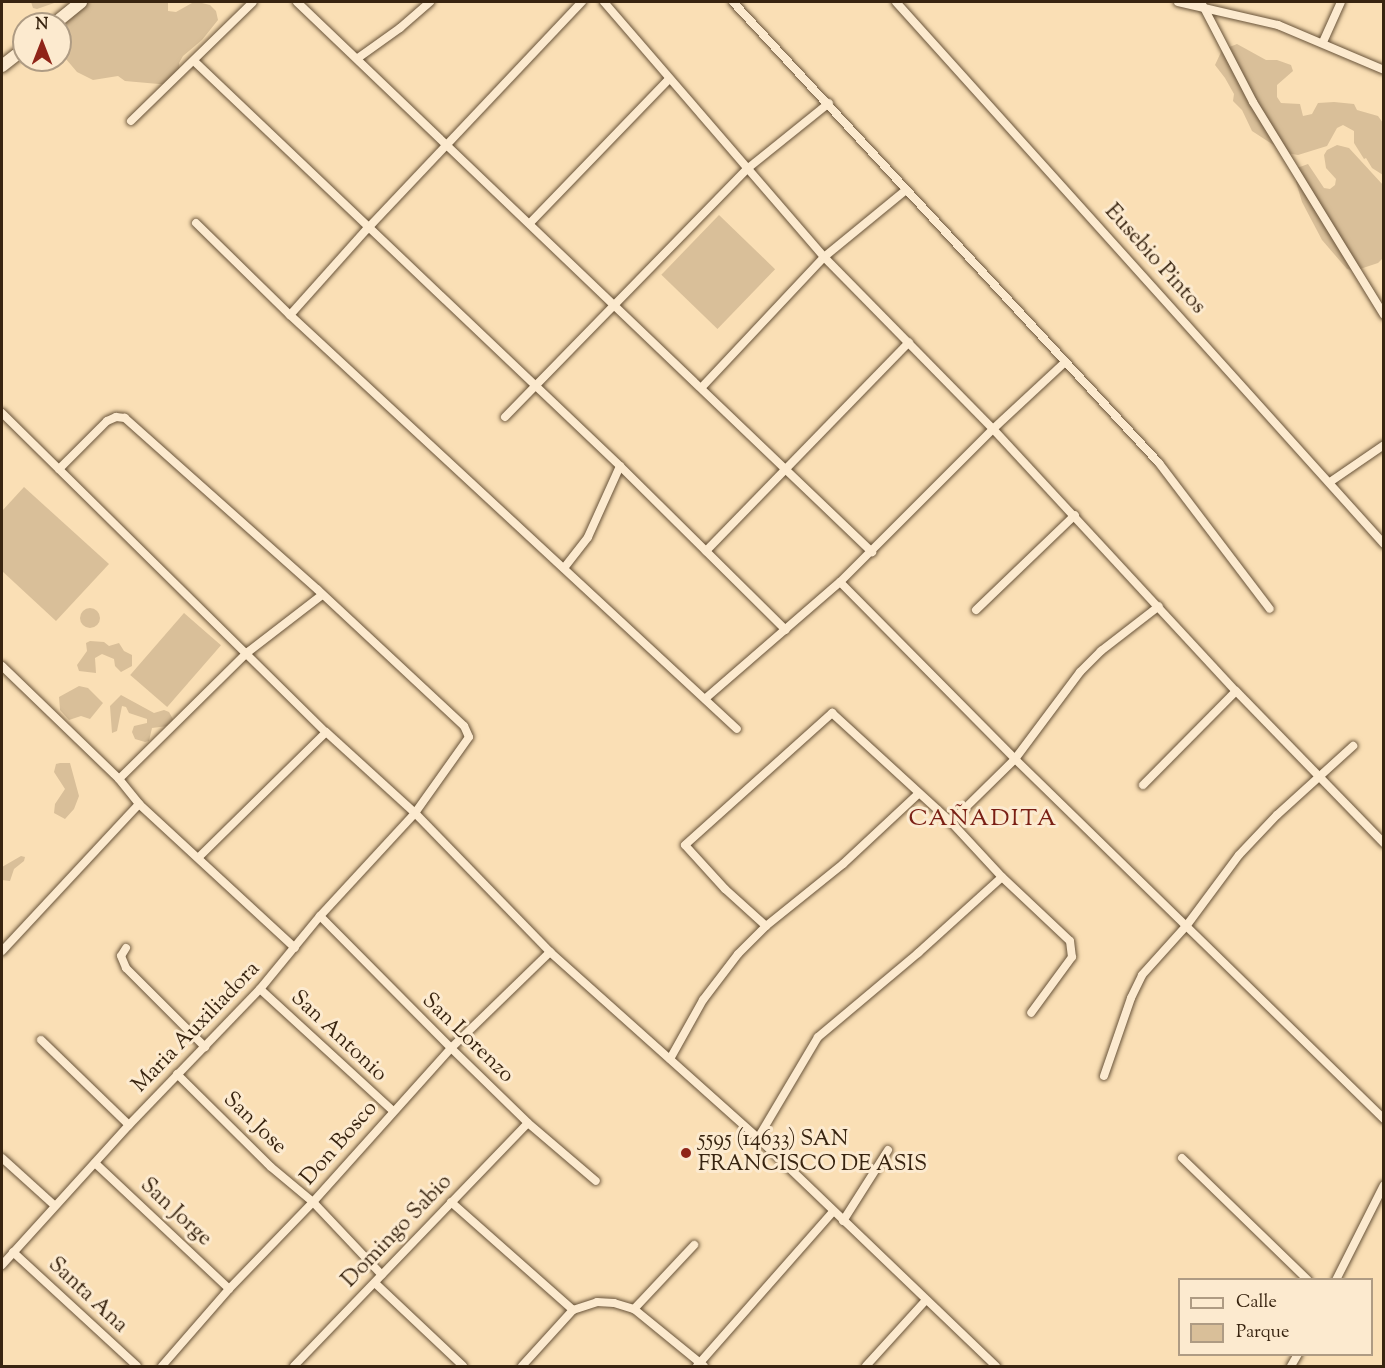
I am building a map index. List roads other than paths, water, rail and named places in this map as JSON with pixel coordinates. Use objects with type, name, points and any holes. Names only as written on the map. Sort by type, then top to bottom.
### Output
[{"type":"street","points":[[69,12],[81,2]]},
{"type":"street","points":[[131,121],[253,2]]},
{"type":"street","points":[[297,2],[872,552]]},
{"type":"street","points":[[358,58],[400,28],[430,2]]},
{"type":"street","points":[[290,315],[367,229],[582,2]]},
{"type":"street","points":[[604,2],[824,257],[993,429],[1236,691],[1383,843]]},
{"type":"street","points":[[733,2],[829,103],[906,190],[1159,463],[1270,609]]},
{"type":"street","name":"Eusebio Pintos","points":[[896,2],[1330,482],[1383,544]]},
{"type":"street","points":[[1178,2],[1207,10],[1235,13],[1278,25],[1323,42],[1383,70]]},
{"type":"street","points":[[1201,2],[1253,102],[1383,315]]},
{"type":"street","points":[[1323,42],[1341,2]]},
{"type":"street","points":[[194,61],[367,229],[620,466],[786,630]]},
{"type":"street","points":[[530,223],[669,78]]},
{"type":"street","points":[[505,417],[615,307],[747,169],[829,103]]},
{"type":"street","points":[[702,387],[824,257],[906,190]]},
{"type":"street","points":[[196,223],[290,315],[737,729]]},
{"type":"street","points":[[706,551],[909,342]]},
{"type":"street","points":[[706,698],[840,582],[993,429],[1065,362]]},
{"type":"street","points":[[2,413],[248,652],[326,732],[416,813],[550,952],[758,1138],[996,1366]]},
{"type":"street","points":[[59,470],[107,421],[116,417],[125,417],[322,595],[248,652],[119,778]]},
{"type":"street","points":[[1330,482],[1383,445]]},
{"type":"street","points":[[564,567],[588,537],[620,466]]},
{"type":"street","points":[[976,610],[1075,515]]},
{"type":"street","points":[[840,582],[1015,759],[1383,1119]]},
{"type":"street","name":"Maria Auxiliadora","points":[[2,1265],[54,1205],[260,989],[320,916],[416,813],[469,737],[469,731],[322,595]]},
{"type":"street","points":[[951,822],[1015,759],[1080,672],[1101,651],[1159,606]]},
{"type":"street","points":[[2,666],[119,778],[139,804],[295,948]]},
{"type":"street","points":[[1143,785],[1236,691]]},
{"type":"street","points":[[766,926],[725,889],[685,845],[832,713],[951,822],[1002,877],[1070,941],[1072,957],[1031,1013]]},
{"type":"street","points":[[199,857],[326,732]]},
{"type":"street","points":[[1104,1076],[1137,985],[1187,925],[1239,855],[1277,815],[1353,746]]},
{"type":"street","points":[[670,1059],[703,1000],[738,954],[766,926],[843,864],[918,794]]},
{"type":"street","points":[[2,951],[139,804]]},
{"type":"street","points":[[758,1138],[818,1037],[918,953],[1002,877]]},
{"type":"street","name":"San Lorenzo","points":[[320,916],[528,1123],[596,1181]]},
{"type":"street","points":[[126,948],[121,956],[126,968],[205,1047]]},
{"type":"street","name":"Don Bosco","points":[[162,1366],[229,1289],[313,1202],[451,1048],[550,952]]},
{"type":"street","name":"San Antonio","points":[[260,989],[393,1111]]},
{"type":"street","points":[[41,1040],[129,1125]]},
{"type":"street","name":"San Jose","points":[[177,1074],[271,1167],[313,1202],[382,1275]]},
{"type":"street","name":"Domingo Sabio","points":[[294,1366],[528,1123]]},
{"type":"street","points":[[843,1221],[888,1150]]},
{"type":"street","points":[[2,1158],[54,1205]]},
{"type":"street","points":[[1182,1158],[1306,1278]]},
{"type":"street","name":"San Jorge","points":[[95,1162],[229,1289]]},
{"type":"street","points":[[1337,1278],[1383,1185]]},
{"type":"street","points":[[451,1202],[573,1310]]},
{"type":"street","points":[[522,1366],[573,1310],[597,1302],[614,1302],[634,1309],[700,1365],[833,1212]]},
{"type":"street","points":[[634,1309],[694,1245]]},
{"type":"street","name":"Santa Ana","points":[[13,1252],[137,1366]]},
{"type":"street","points":[[375,1283],[463,1366]]},
{"type":"street","points":[[866,1366],[926,1300]]},
{"type":"place","name":"5595 (14633) SAN FRANCISCO DE ASIS","points":[[686,1153]]},
{"type":"district","name":"CAÑADITA","points":[[983,820]]}]
